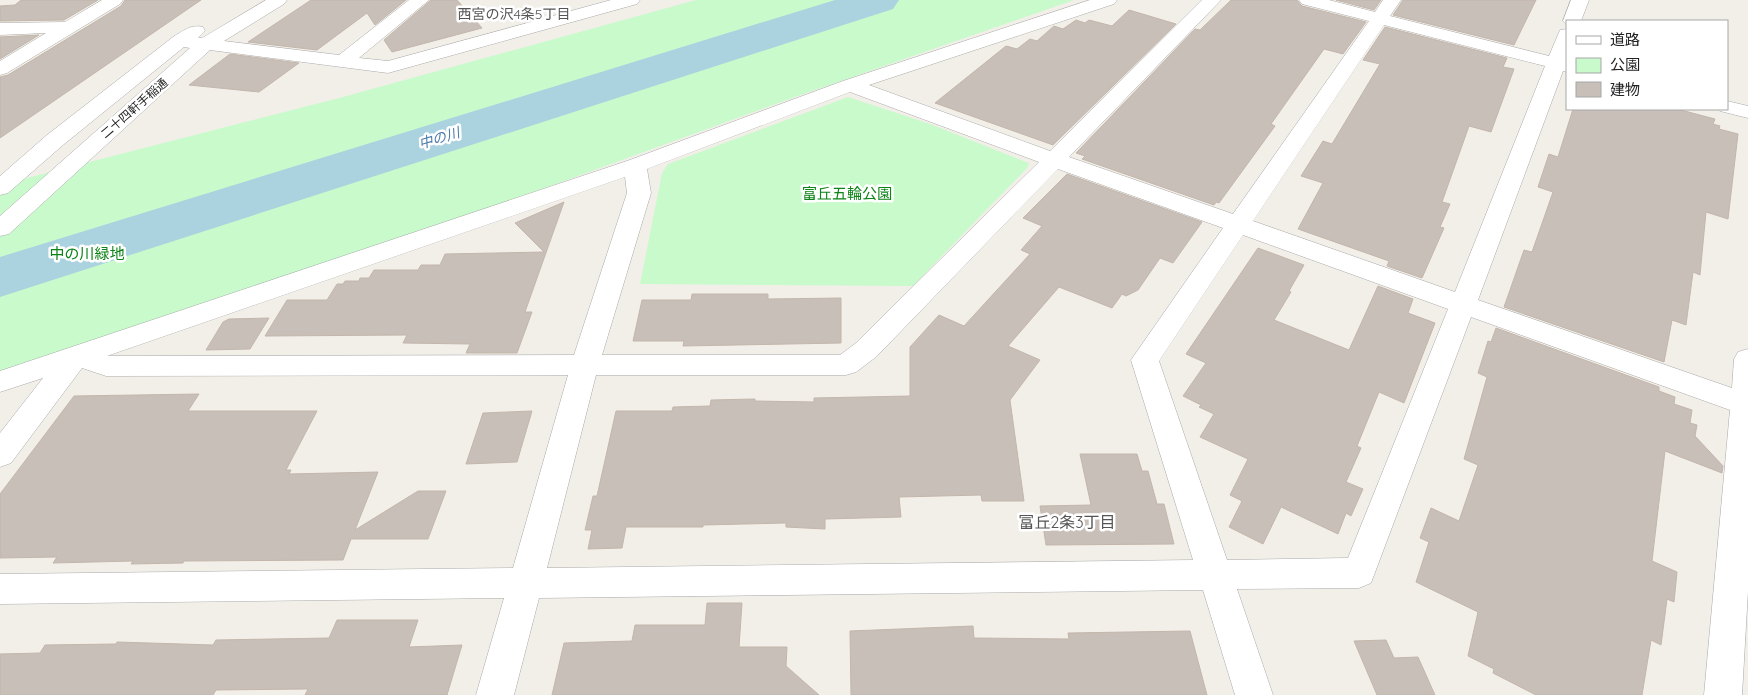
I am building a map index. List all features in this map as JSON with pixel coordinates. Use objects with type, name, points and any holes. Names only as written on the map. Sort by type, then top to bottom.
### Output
[{"type":"street","points":[[0,69],[114,0]]},
{"type":"street","name":"二十四軒手稲通","points":[[0,188],[55,140],[180,41],[245,0]]},
{"type":"street","name":"二十四軒手稲通","points":[[0,229],[206,44],[278,0]]},
{"type":"street","points":[[342,62],[420,0]]},
{"type":"street","points":[[180,41],[388,67],[631,0]]},
{"type":"street","points":[[0,382],[634,166],[850,85],[1108,0]]},
{"type":"street","points":[[76,356],[106,366],[846,365],[866,350],[1212,0]]},
{"type":"street","points":[[1308,0],[1386,9],[1561,65]]},
{"type":"street","points":[[1572,20],[1580,0]]},
{"type":"street","points":[[1254,695],[1145,360],[1386,9]]},
{"type":"street","points":[[0,29],[70,27]]},
{"type":"street","points":[[0,589],[526,581],[1359,573],[1463,303],[1561,65],[1566,39]]},
{"type":"street","points":[[850,85],[936,118],[1747,404]]},
{"type":"street","points":[[1728,107],[1748,112]]},
{"type":"street","points":[[495,695],[585,364],[639,193],[634,166]]},
{"type":"street","points":[[0,455],[76,356]]},
{"type":"street","points":[[1723,695],[1747,404],[1748,359]]},
{"type":"green space","name":"中の川緑地","points":[[696,0],[1074,0],[795,97],[482,211],[0,373],[0,185],[343,97]]},
{"type":"green space","name":"富丘五輪公園","points":[[848,97],[930,124],[1029,163],[1028,167],[913,286],[640,284],[662,173],[668,164]]},
{"type":"building","points":[[21,0],[98,0],[64,20],[0,21],[0,6],[15,5]]},
{"type":"building","points":[[125,0],[201,0],[0,138],[0,77],[8,75],[121,6]]},
{"type":"building","points":[[311,0],[406,0],[375,25],[367,13],[317,50],[248,42]]},
{"type":"building","points":[[431,0],[457,0],[482,28],[392,52],[384,40]]},
{"type":"building","points":[[1231,0],[1297,0],[1302,6],[1366,22],[1343,54],[1324,49],[1271,124],[1275,126],[1219,203],[1216,202],[1214,205],[1082,159],[1085,156],[1076,153],[1195,29],[1200,30]]},
{"type":"building","points":[[1336,0],[1381,0],[1374,10]]},
{"type":"building","points":[[1403,0],[1536,0],[1514,45],[1393,15]]},
{"type":"building","points":[[1129,10],[1176,24],[1053,145],[935,103],[1006,46],[1017,49],[1030,39],[1037,41],[1054,26],[1063,29],[1076,20],[1085,23],[1089,20],[1112,26]]},
{"type":"building","points":[[1385,27],[1507,58],[1503,67],[1514,69],[1491,132],[1469,126],[1442,202],[1450,204],[1440,227],[1444,228],[1422,278],[1387,266],[1389,261],[1298,229],[1323,183],[1301,176],[1323,141],[1332,144],[1380,64],[1363,60]]},
{"type":"building","points":[[39,35],[0,59],[0,37]]},
{"type":"building","points":[[230,54],[299,63],[259,92],[189,85]]},
{"type":"building","points":[[1573,110],[1681,110],[1715,119],[1713,124],[1720,126],[1719,129],[1738,134],[1728,219],[1706,212],[1700,275],[1693,272],[1686,325],[1672,320],[1664,362],[1504,307],[1524,250],[1532,252],[1553,192],[1538,187],[1549,154],[1558,157]]},
{"type":"building","points":[[1067,174],[1202,222],[1173,263],[1160,258],[1138,290],[1126,296],[1122,294],[1112,308],[1059,287],[1008,346],[1040,360],[1010,400],[1024,501],[982,501],[981,495],[899,497],[901,517],[825,519],[825,529],[786,527],[786,523],[703,525],[703,527],[626,527],[622,548],[588,549],[592,530],[585,530],[593,496],[597,496],[616,411],[672,411],[673,407],[710,406],[711,400],[755,399],[755,401],[814,402],[814,398],[910,396],[910,347],[939,315],[964,326],[1030,254],[1021,250],[1042,226],[1023,218]]},
{"type":"building","points":[[564,202],[525,312],[532,312],[517,353],[466,353],[470,344],[403,343],[407,335],[265,336],[287,300],[327,300],[337,284],[343,284],[345,281],[359,281],[360,278],[369,278],[374,270],[418,270],[421,265],[440,265],[445,254],[544,252],[515,223]]},
{"type":"building","points":[[1258,248],[1304,265],[1289,291],[1291,292],[1274,320],[1349,350],[1378,286],[1413,299],[1408,313],[1435,323],[1404,403],[1379,392],[1357,446],[1361,448],[1346,482],[1363,489],[1351,516],[1346,513],[1338,534],[1281,507],[1263,544],[1229,527],[1242,501],[1230,495],[1248,459],[1200,437],[1214,414],[1183,396],[1206,363],[1186,354]]},
{"type":"building","points":[[692,294],[768,294],[768,299],[841,298],[841,343],[683,346],[684,341],[633,341],[642,300],[691,300]]},
{"type":"building","points":[[269,318],[250,349],[206,350],[223,322],[229,319]]},
{"type":"building","points":[[1496,328],[1659,387],[1659,391],[1675,397],[1674,404],[1692,410],[1690,423],[1697,425],[1695,436],[1723,466],[1722,473],[1665,451],[1652,561],[1677,572],[1674,602],[1667,599],[1661,645],[1651,640],[1642,695],[1536,695],[1493,673],[1494,669],[1468,656],[1478,612],[1416,582],[1429,542],[1420,538],[1431,508],[1459,521],[1478,465],[1464,459],[1487,377],[1478,373],[1488,341],[1491,342]]},
{"type":"building","points":[[199,394],[188,411],[317,411],[286,470],[291,470],[289,474],[378,472],[355,530],[418,491],[446,491],[428,539],[351,539],[343,560],[184,561],[183,563],[131,564],[133,561],[53,563],[57,557],[0,558],[0,494],[74,396]]},
{"type":"building","points":[[532,411],[517,462],[466,464],[483,413]]},
{"type":"building","points":[[1080,454],[1137,454],[1142,471],[1148,471],[1157,504],[1164,504],[1174,544],[1046,545],[1040,506],[1091,505]]},
{"type":"building","points":[[707,603],[742,603],[739,647],[787,647],[786,666],[819,695],[552,695],[564,643],[632,641],[635,625],[705,625]]},
{"type":"building","points":[[337,620],[418,620],[409,647],[462,645],[447,695],[305,695],[308,689],[216,690],[213,695],[0,695],[0,654],[40,653],[45,645],[116,644],[117,642],[213,645],[216,640],[329,638]]},
{"type":"building","points":[[973,626],[974,638],[1069,639],[1068,633],[1190,631],[1207,695],[851,695],[850,631]]},
{"type":"building","points":[[1386,640],[1394,658],[1418,657],[1435,695],[1377,695],[1354,641]]},
{"type":"waterway","name":"中の川","points":[[0,277],[878,0]]},
{"type":"district","name":"西宮の沢4条5丁目","points":[[514,14]]},
{"type":"district","name":"富丘2条3丁目","points":[[1067,522]]}]
